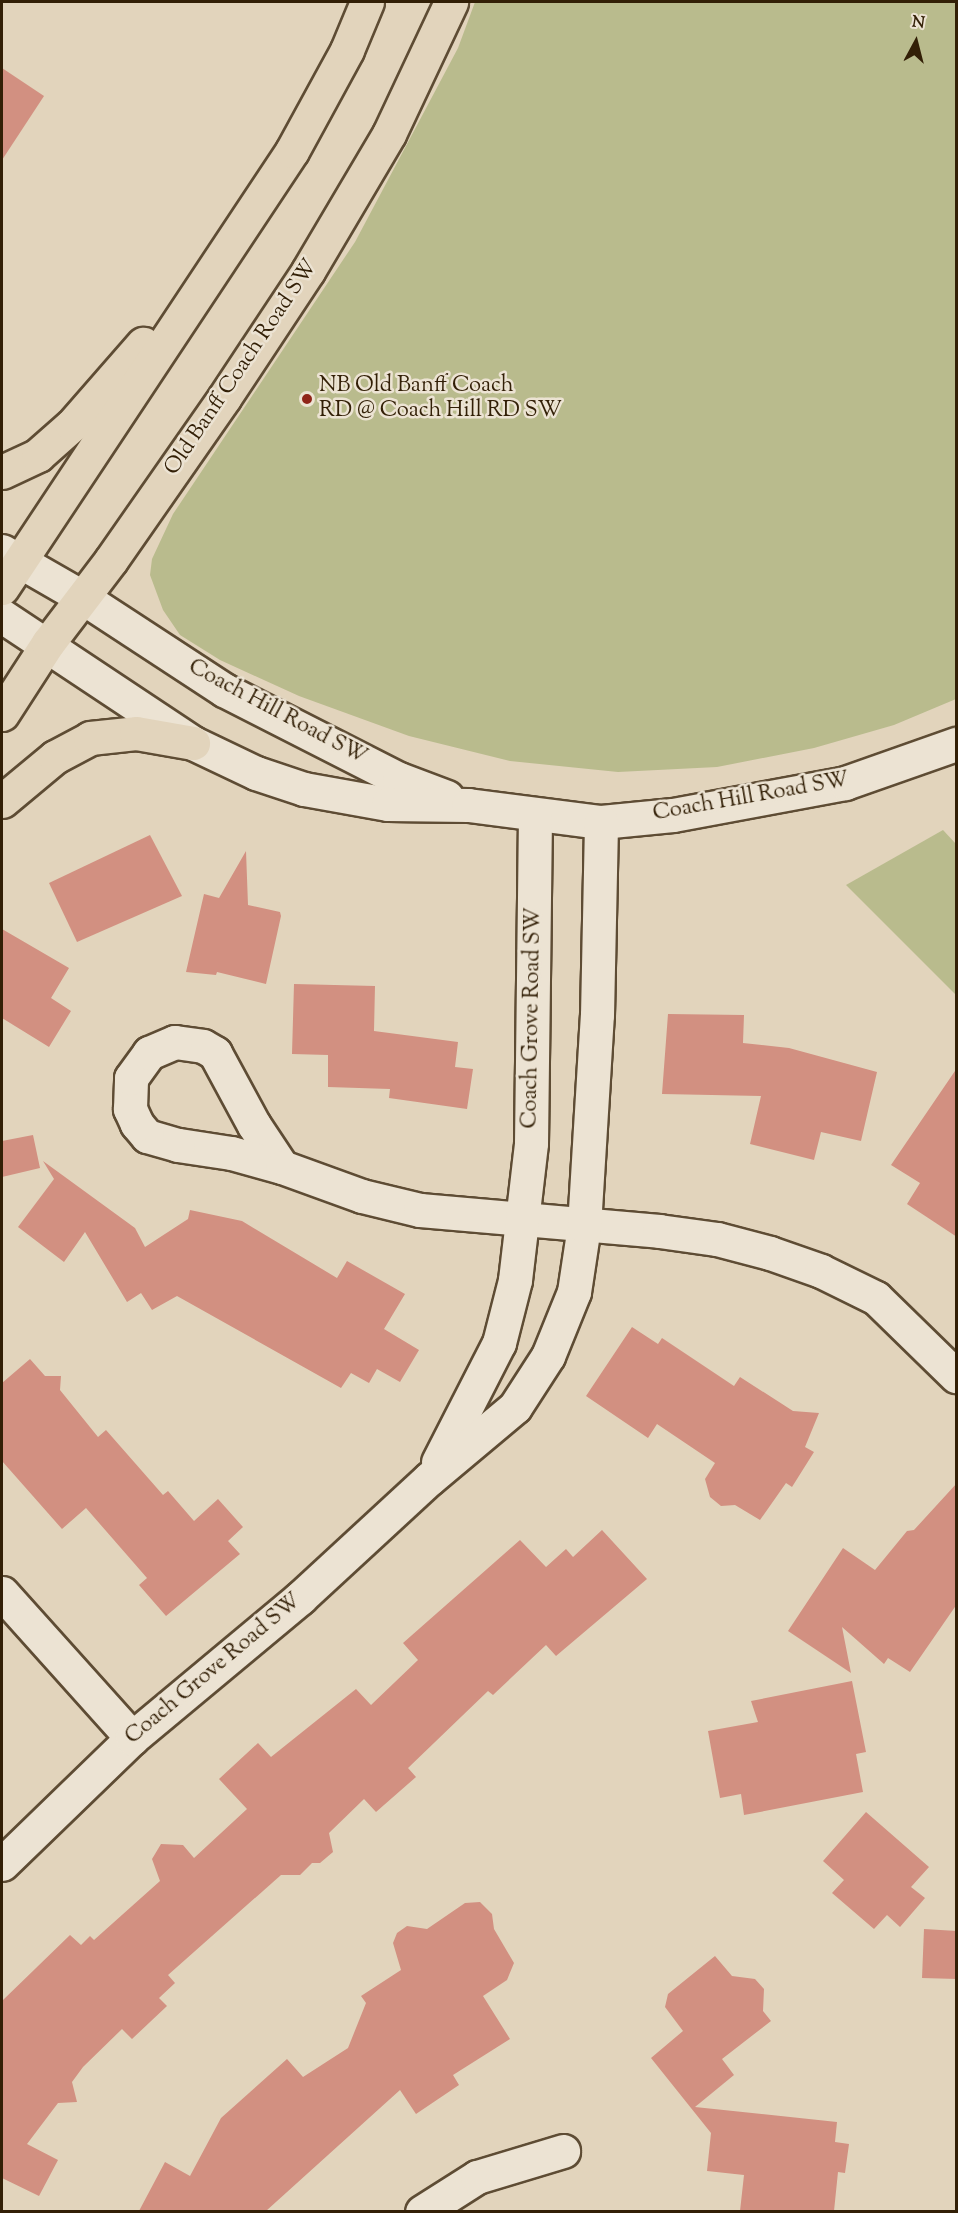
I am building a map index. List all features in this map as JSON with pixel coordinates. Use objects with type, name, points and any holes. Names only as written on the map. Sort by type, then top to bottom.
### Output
[{"type":"main road","points":[[7,567],[224,253],[305,130],[347,50],[368,2]]},
{"type":"main road","name":"Old Banff Coach Road SW","points":[[2,714],[48,643],[211,418],[308,271],[389,134],[450,2]]},
{"type":"main road","points":[[2,472],[38,455],[72,425],[224,253]]},
{"type":"main road","points":[[2,801],[55,757],[90,738],[136,733],[193,743]]},
{"type":"street","name":"Coach Hill Road SW","points":[[7,567],[82,597],[224,690],[399,779],[468,805]]},
{"type":"street","name":"Coach Hill Road SW","points":[[2,616],[48,643],[193,743],[256,773],[304,789],[388,804],[468,805],[535,816],[602,822],[673,815],[802,792],[892,768],[957,744]]},
{"type":"street","name":"Coach Grove Road SW","points":[[429,1479],[478,1391],[499,1343],[516,1280],[531,1143],[535,816]]},
{"type":"street","name":"Coach Grove Road SW","points":[[2,1864],[132,1738],[300,1598],[429,1479],[515,1407],[548,1356],[574,1292],[584,1226],[597,1015],[602,822]]},
{"type":"street","points":[[282,1167],[254,1125],[215,1053],[189,1042],[175,1042],[161,1046],[139,1064],[130,1086],[130,1110],[147,1136],[282,1167],[362,1196],[420,1210],[717,1239],[821,1271],[876,1298],[957,1376]]},
{"type":"street","points":[[2,1593],[132,1738]]},
{"type":"street","points":[[422,2211],[477,2177],[563,2151]]},
{"type":"green space","points":[[475,2],[956,2],[956,699],[894,725],[814,748],[717,767],[618,772],[510,761],[409,736],[299,696],[220,660],[180,635],[163,610],[150,575],[152,559],[173,514],[355,242],[458,48]]},
{"type":"green space","points":[[943,830],[956,844],[956,995],[846,885]]},
{"type":"building","points":[[2,68],[44,96],[2,160]]},
{"type":"building","points":[[150,835],[182,896],[77,942],[49,883]]},
{"type":"building","points":[[246,851],[248,905],[280,912],[281,916],[266,984],[217,972],[216,975],[186,972],[204,894],[219,898]]},
{"type":"building","points":[[2,929],[69,968],[51,998],[71,1011],[49,1047],[2,1018]]},
{"type":"building","points":[[294,984],[375,986],[374,1031],[458,1042],[455,1067],[473,1069],[467,1109],[389,1098],[390,1089],[328,1087],[328,1055],[292,1054]]},
{"type":"building","points":[[668,1014],[744,1015],[743,1043],[789,1048],[877,1072],[861,1141],[821,1132],[814,1160],[750,1144],[761,1096],[662,1094]]},
{"type":"building","points":[[957,1068],[957,1237],[907,1204],[920,1183],[891,1165]]},
{"type":"building","points":[[33,1135],[40,1168],[2,1177],[2,1141]]},
{"type":"building","points":[[43,1161],[135,1228],[145,1247],[188,1219],[190,1210],[242,1221],[337,1278],[347,1261],[405,1294],[384,1329],[419,1350],[400,1382],[377,1369],[369,1383],[351,1373],[341,1388],[177,1296],[152,1310],[141,1293],[127,1302],[85,1232],[64,1262],[18,1227],[54,1179]]},
{"type":"building","points":[[632,1327],[658,1344],[662,1338],[734,1386],[740,1377],[793,1411],[819,1413],[805,1447],[814,1452],[792,1487],[786,1483],[760,1520],[735,1505],[721,1506],[710,1497],[705,1479],[715,1463],[657,1424],[648,1438],[586,1396]]},
{"type":"building","points":[[30,1359],[45,1376],[61,1376],[60,1390],[98,1437],[106,1430],[163,1495],[168,1491],[194,1521],[218,1499],[243,1527],[228,1541],[240,1554],[166,1616],[139,1585],[147,1578],[86,1508],[62,1529],[2,1461],[2,1383]]},
{"type":"building","points":[[957,1483],[957,1604],[910,1672],[888,1658],[884,1664],[842,1627],[851,1673],[788,1631],[843,1548],[875,1570],[907,1531],[914,1530]]},
{"type":"building","points":[[602,1530],[647,1579],[556,1656],[546,1645],[493,1695],[488,1691],[408,1768],[416,1777],[376,1812],[364,1799],[329,1833],[333,1852],[320,1863],[312,1863],[300,1875],[281,1875],[168,1975],[175,1983],[159,1998],[167,2006],[132,2039],[122,2029],[83,2067],[72,2082],[77,2102],[58,2103],[27,2144],[58,2160],[39,2196],[2,2178],[2,2001],[70,1935],[81,1945],[90,1936],[94,1940],[160,1881],[152,1859],[161,1844],[183,1845],[194,1858],[247,1809],[219,1779],[258,1743],[271,1757],[356,1689],[371,1705],[418,1660],[403,1643],[520,1540],[546,1567],[566,1549],[573,1557]]},
{"type":"building","points":[[852,1681],[866,1752],[856,1754],[863,1792],[744,1815],[741,1794],[720,1798],[708,1731],[758,1722],[751,1701]]},
{"type":"building","points":[[866,1812],[929,1867],[911,1887],[925,1898],[900,1927],[887,1915],[874,1929],[832,1893],[844,1880],[823,1861]]},
{"type":"building","points":[[480,1902],[492,1914],[494,1929],[514,1963],[507,1980],[483,1996],[510,2039],[453,2075],[459,2085],[416,2114],[400,2090],[266,2211],[139,2211],[165,2162],[190,2176],[221,2118],[287,2059],[303,2077],[348,2048],[366,2003],[361,1996],[401,1970],[393,1943],[397,1933],[407,1926],[427,1929],[465,1903]]},
{"type":"building","points":[[924,1929],[957,1931],[957,1979],[922,1978]]},
{"type":"building","points":[[715,1956],[732,1976],[755,1979],[764,1989],[763,2011],[771,2021],[722,2059],[734,2075],[695,2107],[837,2122],[835,2142],[849,2144],[845,2173],[838,2172],[834,2211],[740,2211],[744,2175],[707,2171],[711,2133],[651,2058],[683,2031],[665,2007],[668,1994]]},
{"type":"place","name":"NB Old Banff Coach RD @ Coach Hill RD SW","points":[[307,399]]}]
